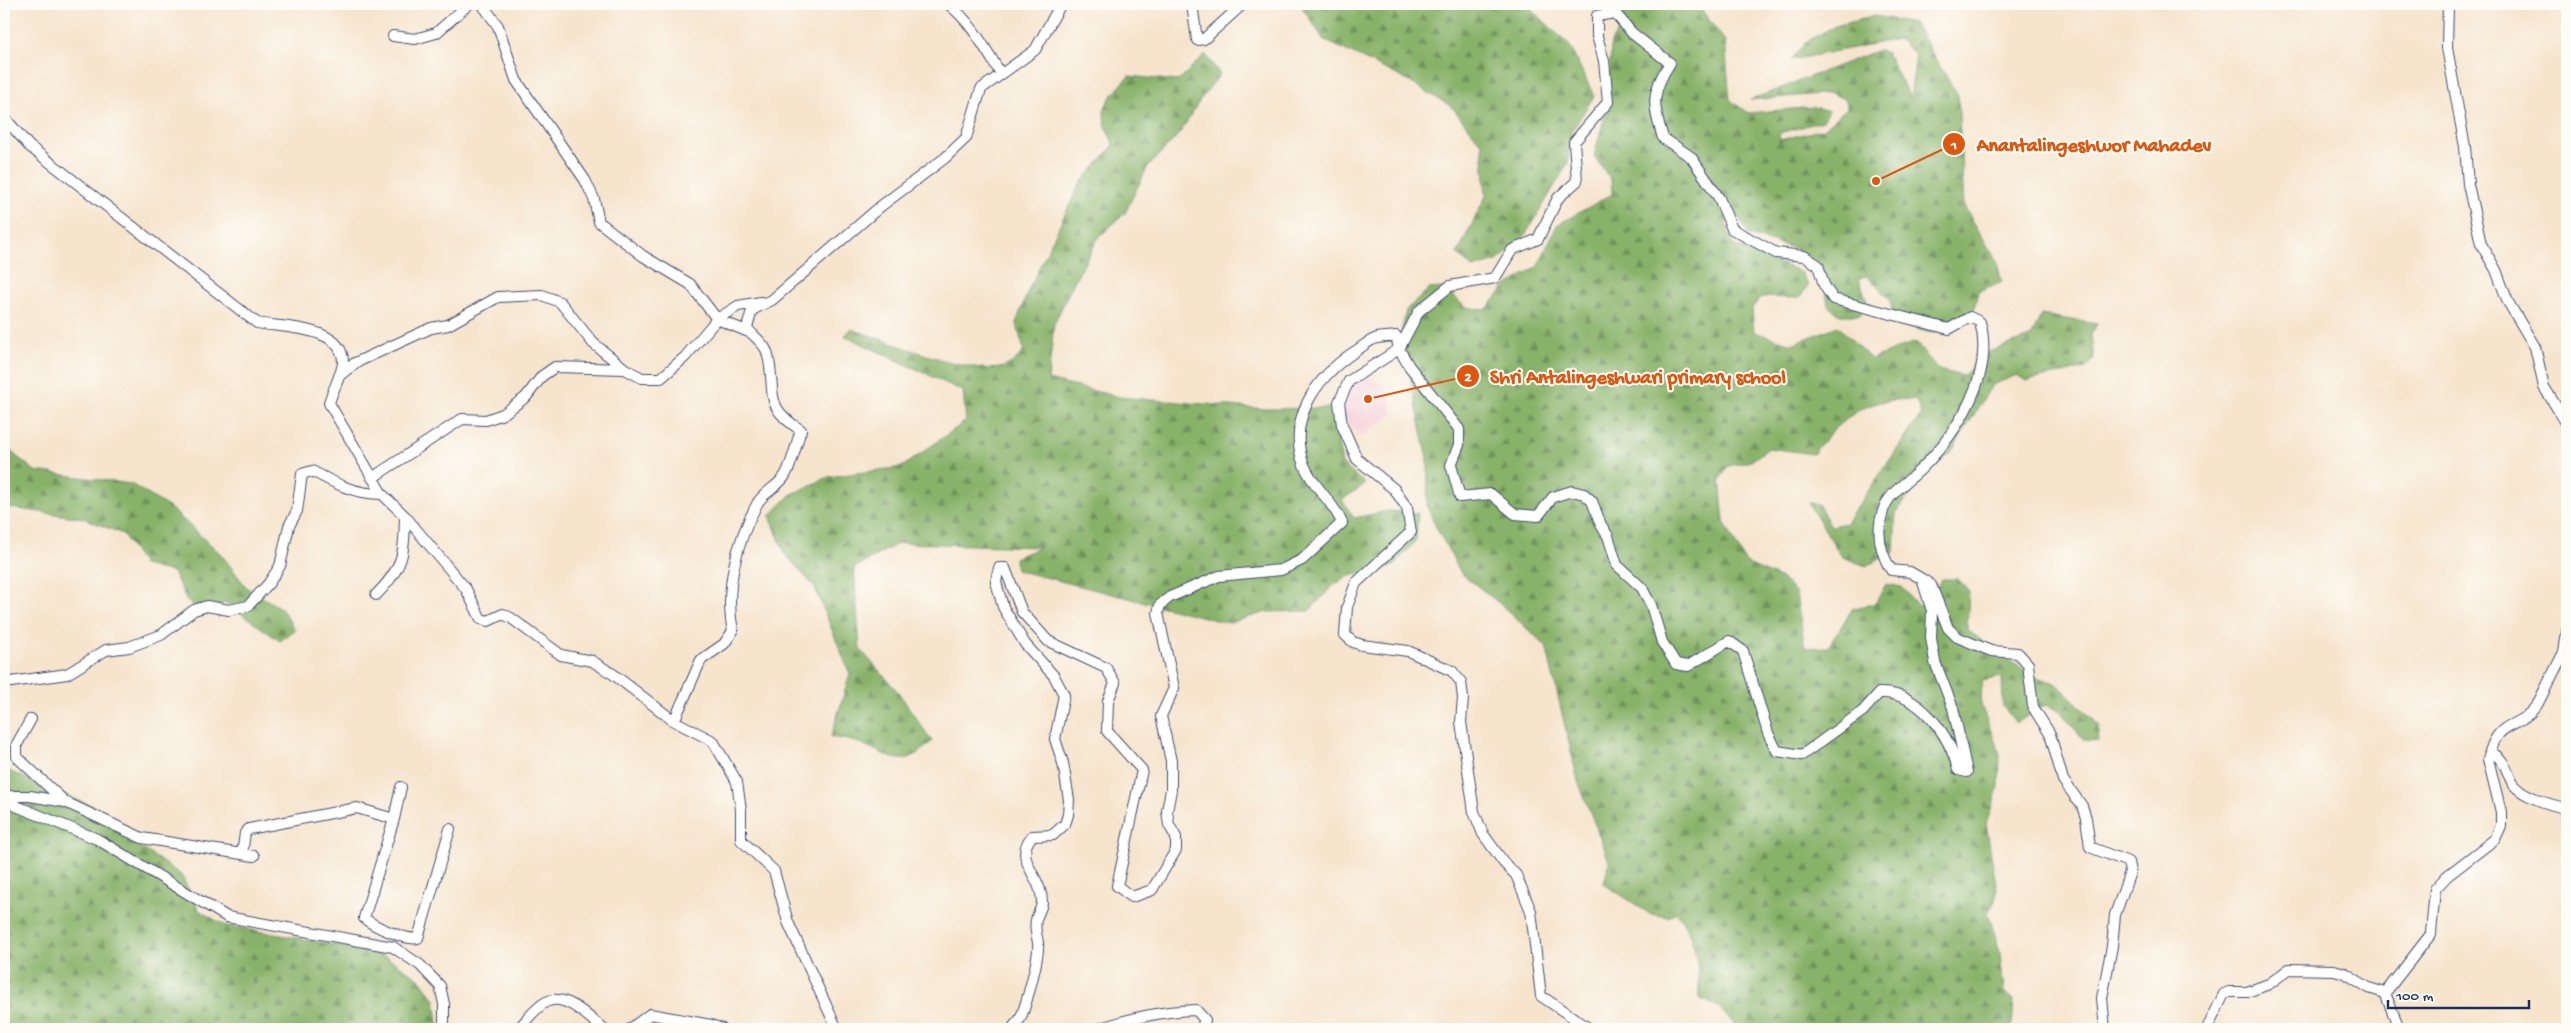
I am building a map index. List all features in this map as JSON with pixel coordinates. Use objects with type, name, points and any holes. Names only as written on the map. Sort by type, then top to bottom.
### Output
[{"type":"street","points":[[393,36],[416,39],[436,33],[468,4]]},
{"type":"street","points":[[482,4],[498,26],[516,80],[585,180],[594,199],[599,222],[643,256],[690,284],[717,319],[751,333]]},
{"type":"street","points":[[948,4],[957,10],[983,45],[1001,74]]},
{"type":"street","points":[[674,721],[701,660],[724,644],[732,631],[729,614],[732,576],[742,541],[757,502],[786,475],[801,430],[783,419],[775,405],[767,351],[747,328],[748,317],[752,310],[772,300],[881,206],[945,158],[966,138],[981,89],[1035,50],[1061,4]]},
{"type":"street","points":[[1192,4],[1195,34],[1197,40],[1201,40],[1243,4]]},
{"type":"street","points":[[2448,4],[2447,48],[2465,147],[2468,184],[2481,244],[2496,270],[2508,302],[2535,347],[2544,387],[2567,424]]},
{"type":"street","points":[[1590,1029],[1541,996],[1531,911],[1516,875],[1504,863],[1483,834],[1474,812],[1461,722],[1464,698],[1460,682],[1452,671],[1408,651],[1362,645],[1352,642],[1345,635],[1347,608],[1356,583],[1411,532],[1407,508],[1394,489],[1357,459],[1342,426],[1339,402],[1349,381],[1399,349],[1419,311],[1450,286],[1495,278],[1512,250],[1538,239],[1558,198],[1577,181],[1574,142],[1608,102],[1604,61],[1597,36],[1597,16],[1615,13],[1632,33],[1670,63],[1661,76],[1654,106],[1663,138],[1691,157],[1719,198],[1732,229],[1776,253],[1804,256],[1818,265],[1824,285],[1833,299],[1949,329],[1970,317],[1980,322],[1985,339],[1980,374],[1970,402],[1930,460],[1894,493],[1883,510],[1880,543],[1886,562],[1891,570],[1910,572],[1932,585],[1948,628],[1957,637],[1991,651],[2018,653],[2028,664],[2033,707],[2050,734],[2063,780],[2082,806],[2086,818],[2090,847],[2128,862],[2130,872],[2115,915],[2112,946],[2102,998],[2105,1029]]},
{"type":"street","points":[[4,117],[29,146],[257,324],[302,328],[328,339],[339,350],[342,359],[339,376],[333,387],[329,403],[382,494],[405,516],[466,589],[481,619],[488,621],[503,614],[511,618],[561,655],[592,661],[613,674],[674,721],[713,741],[737,782],[741,840],[774,871],[788,922],[806,966],[837,1029]]},
{"type":"street","points":[[339,376],[355,363],[431,328],[448,325],[498,297],[542,295],[560,302],[593,343],[625,369],[642,378],[661,378],[685,357],[717,319],[738,306],[772,300]]},
{"type":"street","points":[[1012,1029],[1020,1020],[1030,983],[1039,944],[1035,933],[1036,920],[1042,904],[1040,886],[1023,854],[1025,845],[1032,836],[1053,835],[1065,824],[1069,800],[1063,763],[1055,739],[1064,695],[1054,676],[1025,644],[1003,607],[996,582],[999,568],[1005,568],[1022,612],[1048,641],[1106,668],[1112,675],[1115,684],[1108,701],[1107,731],[1142,770],[1118,886],[1132,897],[1152,890],[1176,850],[1176,837],[1169,825],[1167,811],[1171,790],[1171,761],[1161,716],[1174,688],[1158,613],[1160,605],[1170,598],[1219,576],[1281,570],[1302,560],[1342,523],[1336,509],[1316,486],[1304,465],[1300,444],[1302,414],[1312,390],[1352,354],[1375,339],[1396,336],[1399,349],[1409,366],[1459,429],[1459,445],[1451,465],[1460,497],[1492,494],[1515,514],[1538,516],[1553,497],[1572,491],[1584,494],[1592,501],[1601,525],[1608,536],[1617,565],[1642,588],[1651,604],[1662,642],[1676,664],[1688,666],[1729,641],[1743,651],[1768,733],[1777,751],[1802,755],[1863,711],[1879,693],[1889,692],[1918,705],[1933,720],[1955,758],[1958,770],[1967,772],[1964,751],[1953,708],[1935,662],[1931,638],[1932,611],[1922,579]]},
{"type":"street","points":[[372,478],[462,419],[486,420],[503,414],[526,397],[542,376],[555,367],[625,369]]},
{"type":"street","points":[[4,682],[67,674],[106,650],[129,647],[161,635],[194,610],[207,606],[229,610],[248,606],[269,583],[280,566],[288,526],[297,511],[302,474],[312,471],[347,490],[365,494],[382,494]]},
{"type":"street","points":[[376,595],[394,577],[401,562],[405,516]]},
{"type":"street","points":[[2385,992],[2431,934],[2435,889],[2447,876],[2495,839],[2501,826],[2501,812],[2488,760],[2490,752],[2498,732],[2532,713],[2564,652],[2567,631]]},
{"type":"street","points":[[31,719],[17,744],[18,757],[65,802]]},
{"type":"street","points":[[2490,752],[2504,762],[2513,783],[2518,789],[2554,807],[2567,808]]},
{"type":"street","points":[[401,788],[394,819],[364,918],[371,924],[410,940],[418,938],[450,829]]},
{"type":"street","points":[[4,796],[30,796],[65,802],[142,838],[254,856]]},
{"type":"street","points":[[4,801],[97,839],[227,917],[393,947],[420,965],[440,986],[444,1004],[444,1029]]},
{"type":"street","points":[[242,854],[244,833],[249,829],[357,808],[394,819]]},
{"type":"street","points":[[2207,1029],[2224,994],[2229,992],[2247,992],[2269,984],[2289,969],[2334,970],[2345,973],[2369,988],[2385,992]]},
{"type":"street","points":[[2385,992],[2397,1023],[2397,1029]]},
{"type":"street","points":[[518,1029],[544,1003],[560,1000],[582,1011],[603,1029]]},
{"type":"street","points":[[1098,1029],[1139,1016],[1168,1011],[1196,1010],[1205,1020],[1201,1029]]},
{"type":"street","points":[[630,1029],[650,1014],[711,1025],[722,1029]]},
{"type":"shaded area","points":[[1362,373],[1389,387],[1393,415],[1360,437],[1339,411]]},
{"type":"shaded area","points":[[2567,811],[2567,846],[2556,813]]},
{"type":"green space","points":[[1300,4],[1526,4],[1570,46],[1594,96],[1571,133],[1568,163],[1523,239],[1497,261],[1473,268],[1457,254],[1486,196],[1482,144],[1451,106],[1401,77],[1324,40]]},
{"type":"green space","points":[[1625,4],[1697,4],[1725,41],[1730,100],[1748,113],[1814,107],[1829,111],[1823,121],[1779,133],[1780,140],[1824,129],[1847,108],[1846,100],[1831,93],[1750,100],[1879,50],[1887,53],[1910,98],[1916,55],[1899,39],[1791,60],[1807,41],[1835,26],[1875,16],[1914,23],[1958,96],[1964,206],[1996,260],[2002,282],[1978,291],[1973,314],[1952,328],[1936,333],[1920,330],[1896,321],[1889,299],[1867,276],[1859,278],[1867,301],[1860,315],[1840,315],[1828,305],[1822,268],[1793,248],[1749,235],[1735,211],[1726,223],[1733,245],[1801,272],[1808,285],[1800,298],[1761,297],[1752,309],[1754,332],[1792,344],[1838,326],[1871,359],[1915,342],[1939,370],[1963,376],[1986,353],[2032,336],[2041,315],[2097,324],[2091,335],[2094,359],[2086,368],[2026,381],[2017,375],[1992,385],[1950,454],[1926,474],[1896,513],[1894,552],[1866,566],[1842,557],[1808,503],[1818,504],[1831,526],[1846,523],[1921,415],[1916,400],[1899,400],[1870,406],[1857,412],[1834,429],[1813,454],[1769,448],[1751,461],[1728,466],[1720,479],[1724,522],[1746,563],[1784,580],[1796,594],[1805,648],[1828,647],[1853,608],[1875,604],[1886,584],[1902,587],[1918,606],[1931,598],[1942,579],[1958,579],[1969,591],[1967,630],[2033,676],[2056,683],[2100,726],[2098,741],[2084,740],[2060,711],[2046,705],[2016,723],[2003,706],[2002,677],[1982,681],[1981,705],[2000,754],[1999,786],[1986,823],[1997,891],[1994,903],[1988,912],[2000,952],[2004,992],[2014,1000],[2012,1029],[1738,1029],[1719,1007],[1699,998],[1695,953],[1688,931],[1676,912],[1669,917],[1650,914],[1604,884],[1609,861],[1578,781],[1546,646],[1499,603],[1461,573],[1427,507],[1428,460],[1401,334],[1406,310],[1429,289],[1445,288],[1465,307],[1486,310],[1505,287],[1538,266],[1557,225],[1612,194],[1611,180],[1594,156],[1608,104],[1611,42],[1622,24]]},
{"type":"green space","points":[[1205,54],[1220,74],[1200,100],[1180,133],[1147,168],[1125,213],[1099,237],[1075,280],[1054,324],[1048,380],[1119,397],[1266,409],[1329,408],[1336,426],[1342,464],[1365,484],[1342,500],[1354,518],[1387,511],[1418,513],[1416,540],[1394,566],[1349,576],[1335,584],[1309,611],[1267,612],[1228,623],[1016,570],[1015,558],[1040,547],[899,543],[854,568],[860,649],[898,692],[932,741],[913,756],[898,759],[858,743],[831,737],[850,674],[814,586],[785,554],[770,516],[790,495],[828,477],[902,467],[966,421],[963,391],[845,336],[851,329],[929,356],[972,367],[990,369],[1004,367],[1013,362],[1024,350],[1016,323],[1029,289],[1079,185],[1114,145],[1108,133],[1104,114],[1109,100],[1129,76],[1178,81]]},
{"type":"green space","points":[[4,446],[35,471],[131,484],[170,508],[220,553],[247,588],[282,609],[295,630],[280,641],[225,602],[207,615],[187,601],[173,572],[143,565],[123,534],[83,518],[4,507]]},
{"type":"green space","points":[[4,769],[97,808],[133,842],[181,875],[200,911],[224,925],[348,947],[386,957],[419,978],[435,1000],[439,1029],[4,1029]]},
{"type":"place","name":"Anantalingeshwor Mahadev","points":[[1876,181]]},
{"type":"place","name":"Shri Antalingeshwari primary school","points":[[1368,399]]}]
